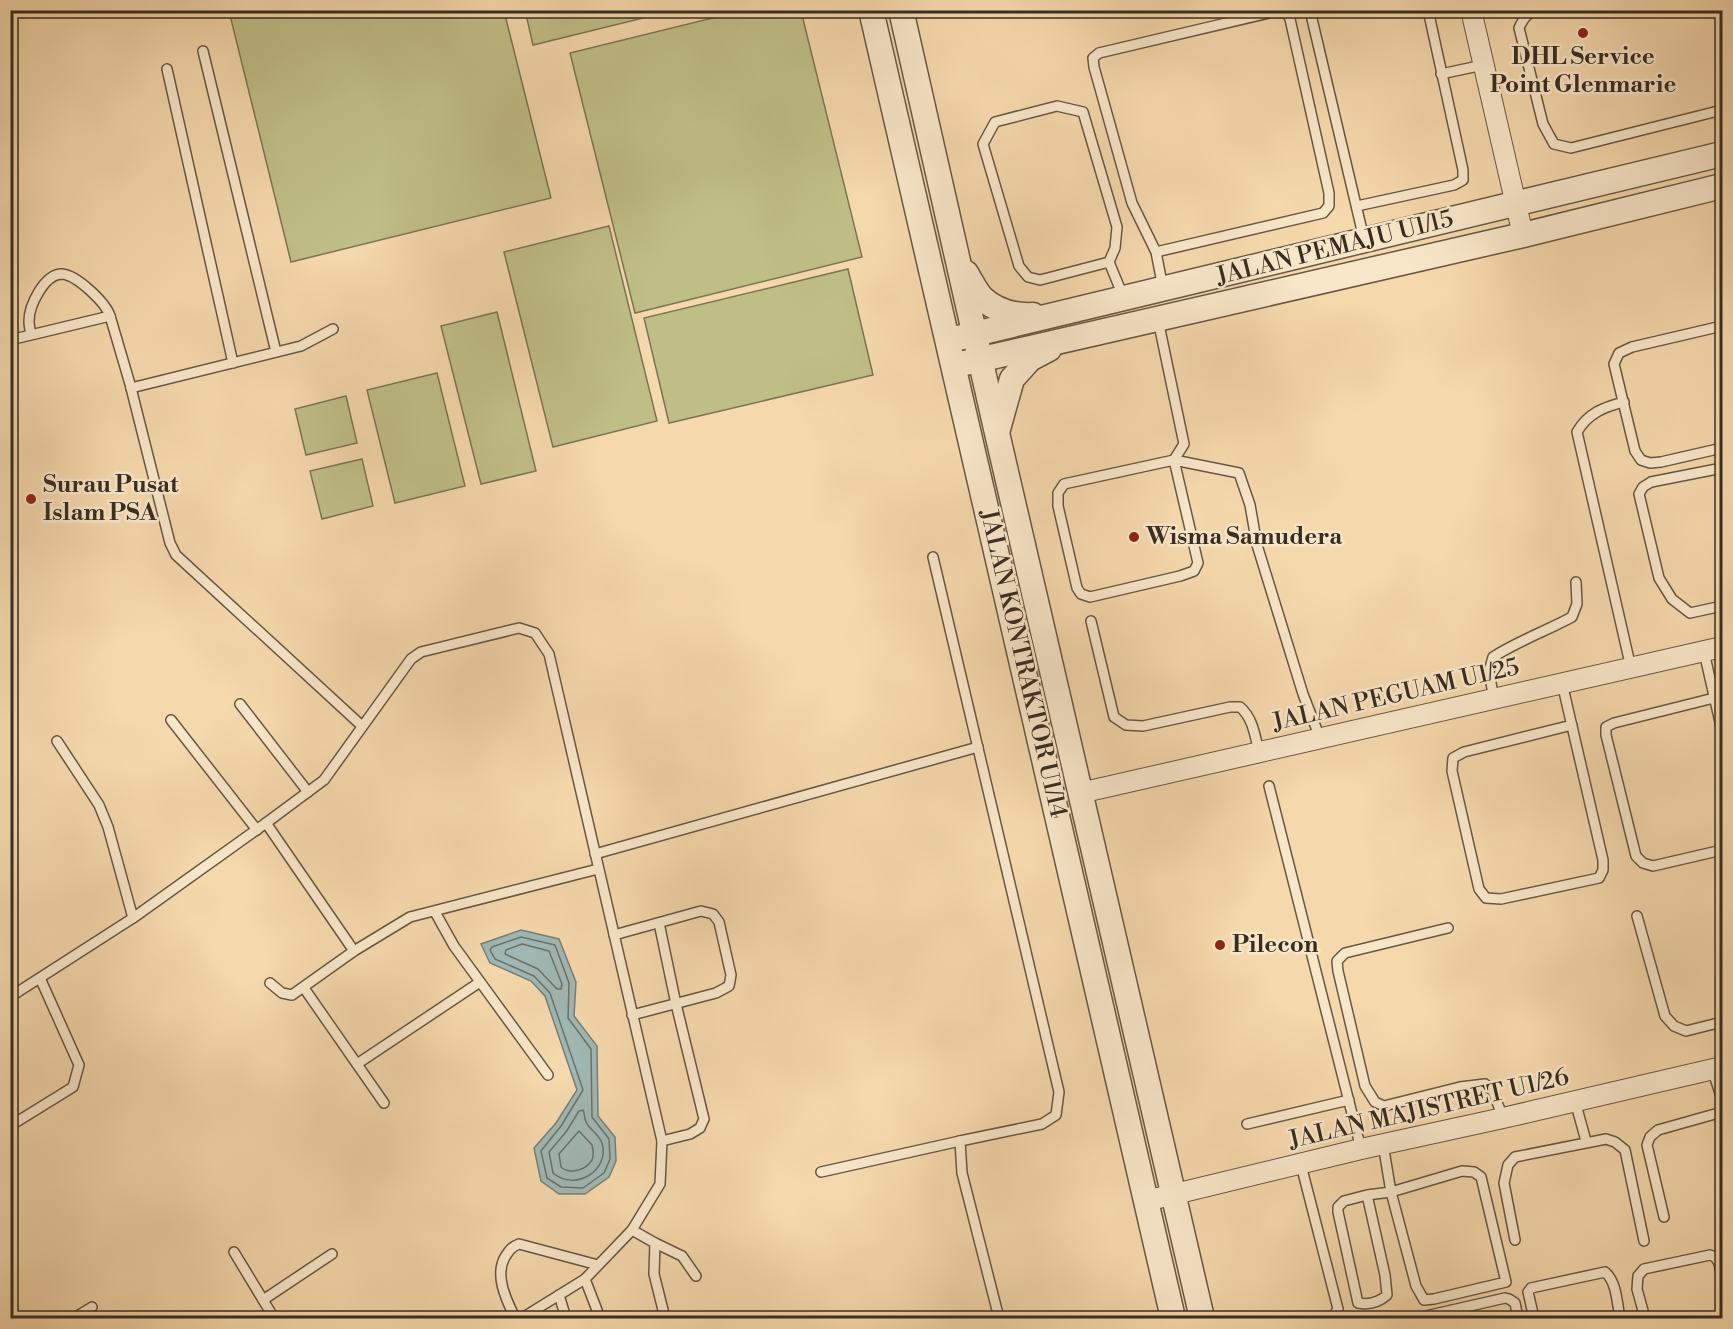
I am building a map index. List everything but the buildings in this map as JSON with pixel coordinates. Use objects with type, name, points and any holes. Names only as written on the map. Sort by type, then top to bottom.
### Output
[{"type":"street","name":"JALAN KONTRAKTOR U1/14","points":[[872,10],[1173,1318]]},
{"type":"street","name":"JALAN KONTRAKTOR U1/14","points":[[901,10],[1202,1318]]},
{"type":"street","points":[[1471,10],[1522,235]]},
{"type":"street","name":"JALAN PEMAJU U1/15","points":[[948,341],[1722,154]]},
{"type":"street","name":"JALAN PEMAJU U1/15","points":[[954,367],[980,359],[1522,235],[1722,186]]},
{"type":"street","points":[[957,258],[982,298],[999,309],[1020,316],[1060,314]]},
{"type":"street","points":[[997,433],[1012,379],[1030,359],[1067,339]]},
{"type":"street","name":"JALAN PEGUAM U1/25","points":[[1080,793],[1713,650]]},
{"type":"street","name":"JALAN MAJISTRET U1/26","points":[[1146,1201],[1361,1149],[1717,1068]]},
{"type":"lane","points":[[1312,10],[1312,19],[1364,240]]},
{"type":"lane","points":[[1357,206],[1454,185],[1463,180],[1463,170],[1428,10]]},
{"type":"lane","points":[[1537,10],[1530,12],[1522,20],[1520,28],[1543,124],[1554,144],[1571,148],[1722,110]]},
{"type":"lane","points":[[1156,252],[1323,213],[1329,206],[1329,194],[1287,13],[1273,12],[1099,53],[1093,58],[1132,203],[1156,252],[1163,289]]},
{"type":"lane","points":[[203,51],[276,352]]},
{"type":"lane","points":[[1442,75],[1483,65]]},
{"type":"lane","points":[[167,69],[233,363]]},
{"type":"lane","points":[[1109,262],[1040,280],[1028,277],[1019,266],[982,144],[995,122],[1057,106],[1083,112],[1117,227],[1115,248],[1109,262],[1124,298]]},
{"type":"lane","points":[[32,334],[28,319],[34,301],[42,286],[51,278],[61,274],[70,277],[95,294],[110,316],[131,388],[170,543],[176,555],[362,726]]},
{"type":"lane","points":[[10,340],[110,316]]},
{"type":"lane","points":[[1158,318],[1184,444],[1174,460],[1198,563],[1194,571],[1180,576],[1090,597],[1081,594],[1077,588],[1058,506],[1058,493],[1064,484],[1174,460],[1239,473],[1250,506],[1257,544],[1303,694],[1320,738]]},
{"type":"lane","points":[[1722,326],[1632,347],[1619,353],[1614,364],[1635,451],[1641,460],[1650,463],[1661,462],[1722,448]]},
{"type":"lane","points":[[131,388],[301,346],[333,329]]},
{"type":"lane","points":[[1624,402],[1608,406],[1592,414],[1582,422],[1577,432],[1631,668]]},
{"type":"lane","points":[[1722,468],[1651,482],[1642,487],[1639,494],[1659,578],[1672,599],[1690,613],[1722,606]]},
{"type":"lane","points":[[821,1172],[1042,1124],[1056,1115],[1059,1092],[933,557]]},
{"type":"lane","points":[[1494,699],[1489,672],[1493,657],[1572,617],[1577,604],[1576,582]]},
{"type":"lane","points":[[1091,621],[1114,717],[1126,725],[1143,726],[1230,707],[1240,707],[1246,712],[1251,722],[1259,752]]},
{"type":"lane","points":[[10,983],[12,996],[133,918],[324,780],[411,659],[421,652],[519,628],[535,633],[549,654],[662,1141],[660,1184],[632,1230],[585,1279],[522,1318]]},
{"type":"lane","points":[[1713,650],[1714,698],[1722,731]]},
{"type":"lane","points":[[1562,683],[1572,725],[1603,860],[1603,870],[1599,878],[1501,899],[1486,898],[1479,890],[1452,771],[1453,758],[1464,752],[1572,725]]},
{"type":"lane","points":[[1714,698],[1614,723],[1606,727],[1606,735],[1636,856],[1643,863],[1653,866],[1722,850]]},
{"type":"lane","points":[[240,704],[308,792]]},
{"type":"lane","points":[[171,720],[257,830]]},
{"type":"lane","points":[[57,741],[99,805],[108,827],[133,918]]},
{"type":"lane","points":[[595,854],[978,747]]},
{"type":"lane","points":[[1269,786],[1361,1149]]},
{"type":"lane","points":[[266,823],[354,951]]},
{"type":"lane","points":[[270,983],[282,993],[292,995],[354,951],[410,917],[598,869]]},
{"type":"lane","points":[[614,935],[701,911],[712,914],[719,922],[731,975],[729,987],[716,993],[632,1015]]},
{"type":"lane","points":[[435,912],[454,946],[548,1075]]},
{"type":"lane","points":[[1637,916],[1665,1016],[1674,1026],[1686,1031],[1722,1022]]},
{"type":"lane","points":[[659,922],[704,1119],[700,1128],[690,1134],[662,1141]]},
{"type":"lane","points":[[1448,928],[1345,953],[1337,961],[1365,1086],[1375,1101],[1384,1106],[1460,1087],[1485,1084],[1493,1090],[1503,1118]]},
{"type":"lane","points":[[10,1126],[73,1087],[79,1065],[40,978]]},
{"type":"lane","points":[[357,1064],[480,982]]},
{"type":"lane","points":[[304,987],[384,1103]]},
{"type":"lane","points":[[1717,1068],[1722,1099]]},
{"type":"lane","points":[[1247,1124],[1349,1100]]},
{"type":"lane","points":[[1575,1101],[1586,1142]]},
{"type":"lane","points":[[1664,1217],[1647,1145],[1650,1137],[1658,1130],[1722,1112]]},
{"type":"lane","points":[[1515,1240],[1504,1183],[1508,1165],[1515,1157],[1606,1139],[1615,1142],[1625,1150],[1644,1241]]},
{"type":"lane","points":[[960,1141],[962,1173],[999,1318]]},
{"type":"lane","points":[[1367,1195],[1385,1275],[1387,1295],[1381,1301],[1367,1305],[1358,1303],[1338,1206],[1344,1201],[1367,1195],[1391,1192],[1462,1171],[1474,1172],[1481,1177],[1506,1282],[1424,1300],[1416,1286],[1391,1192],[1383,1144]]},
{"type":"lane","points":[[1301,1165],[1338,1309],[1332,1318]]},
{"type":"lane","points":[[632,1230],[655,1244],[682,1256],[696,1276]]},
{"type":"lane","points":[[515,1318],[501,1281],[502,1262],[512,1247],[519,1244],[598,1264]]},
{"type":"lane","points":[[655,1244],[654,1274],[665,1318]]},
{"type":"lane","points":[[234,1252],[274,1318]]},
{"type":"lane","points":[[263,1299],[332,1254]]},
{"type":"lane","points":[[1645,1318],[1637,1288],[1638,1276],[1644,1269],[1710,1256],[1715,1257],[1719,1263],[1722,1278]]},
{"type":"lane","points":[[1534,1318],[1528,1292],[1531,1288],[1605,1272],[1610,1276],[1614,1286],[1620,1318]]},
{"type":"lane","points":[[585,1279],[600,1318]]},
{"type":"lane","points":[[559,1295],[566,1318]]},
{"type":"lane","points":[[1417,1318],[1505,1298],[1515,1303],[1518,1318]]},
{"type":"lane","points":[[74,1318],[92,1307]]},
{"type":"shaded area","points":[[525,10],[672,10],[672,11],[533,45]]},
{"type":"shaded area","points":[[229,11],[504,11],[551,198],[291,262]]},
{"type":"shaded area","points":[[741,11],[801,11],[862,257],[635,313],[570,53]]},
{"type":"shaded area","points":[[609,226],[657,421],[553,447],[504,252]]},
{"type":"shaded area","points":[[848,269],[873,375],[669,423],[644,318]]},
{"type":"shaded area","points":[[497,312],[536,471],[481,484],[441,326]]},
{"type":"shaded area","points":[[437,373],[465,486],[395,503],[367,390]]},
{"type":"shaded area","points":[[346,396],[357,443],[306,455],[295,409]]},
{"type":"shaded area","points":[[362,459],[373,506],[322,519],[310,471]]},
{"type":"water","points":[[521,930],[559,939],[576,982],[574,1016],[597,1046],[598,1116],[615,1137],[616,1161],[609,1177],[585,1194],[559,1194],[541,1181],[534,1148],[556,1123],[577,1090],[545,996],[531,981],[490,963],[481,944]]},
{"type":"place","name":"DHL Service Point Glenmarie","points":[[1583,33]]},
{"type":"place","name":"Surau Pusat Islam PSA","points":[[31,499]]},
{"type":"place","name":"Wisma Samudera","points":[[1134,537]]},
{"type":"place","name":"Pilecon","points":[[1220,945]]}]
